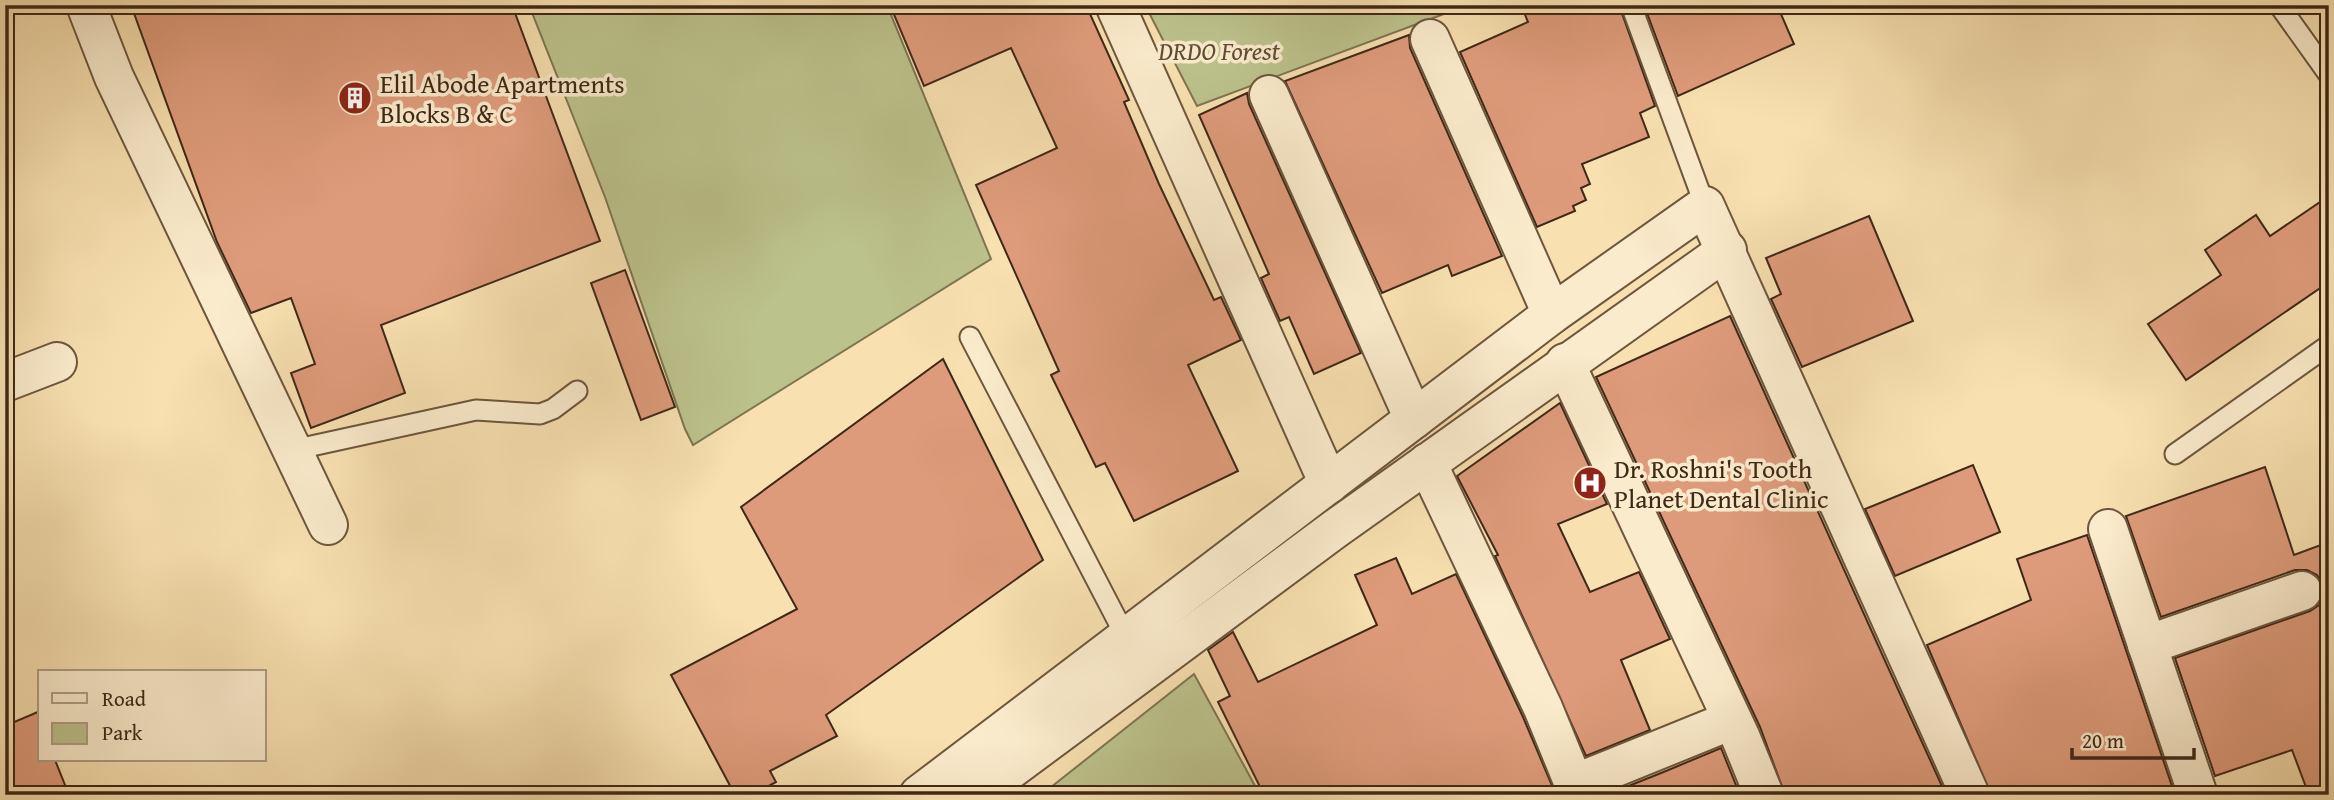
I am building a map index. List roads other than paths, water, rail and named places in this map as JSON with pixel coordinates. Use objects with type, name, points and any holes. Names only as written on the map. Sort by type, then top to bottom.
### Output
[{"type":"street","points":[[86,5],[120,89],[328,525]]},
{"type":"street","points":[[1115,5],[1329,484]]},
{"type":"street","points":[[1430,39],[1552,314]]},
{"type":"street","points":[[1269,95],[1414,419]]},
{"type":"street","points":[[976,795],[1329,484],[1552,314],[1705,206],[1969,795]]},
{"type":"street","points":[[919,795],[1427,463],[1727,250]]},
{"type":"street","points":[[5,382],[57,362]]},
{"type":"street","points":[[1565,363],[1732,720],[1764,795]]},
{"type":"street","points":[[1427,463],[1543,708],[1574,784],[1732,720]]},
{"type":"street","points":[[2108,529],[2198,795]]},
{"type":"street","points":[[2147,645],[2302,591]]},
{"type":"lane","points":[[1631,5],[1705,206]]},
{"type":"lane","points":[[2279,5],[2329,75]]},
{"type":"lane","points":[[970,337],[1138,651]]},
{"type":"lane","points":[[2175,454],[2329,345]]},
{"type":"lane","points":[[293,450],[477,410],[540,414],[553,409],[577,391]]},
{"type":"place","name":"Elil Abode Apartments Blocks B & C","points":[[355,98]]},
{"type":"place","name":"Dr. Roshni's Tooth Planet Dental Clinic","points":[[1590,483]]},
{"type":"park label","name":"DRDO Forest","points":[[1219,50]]}]
